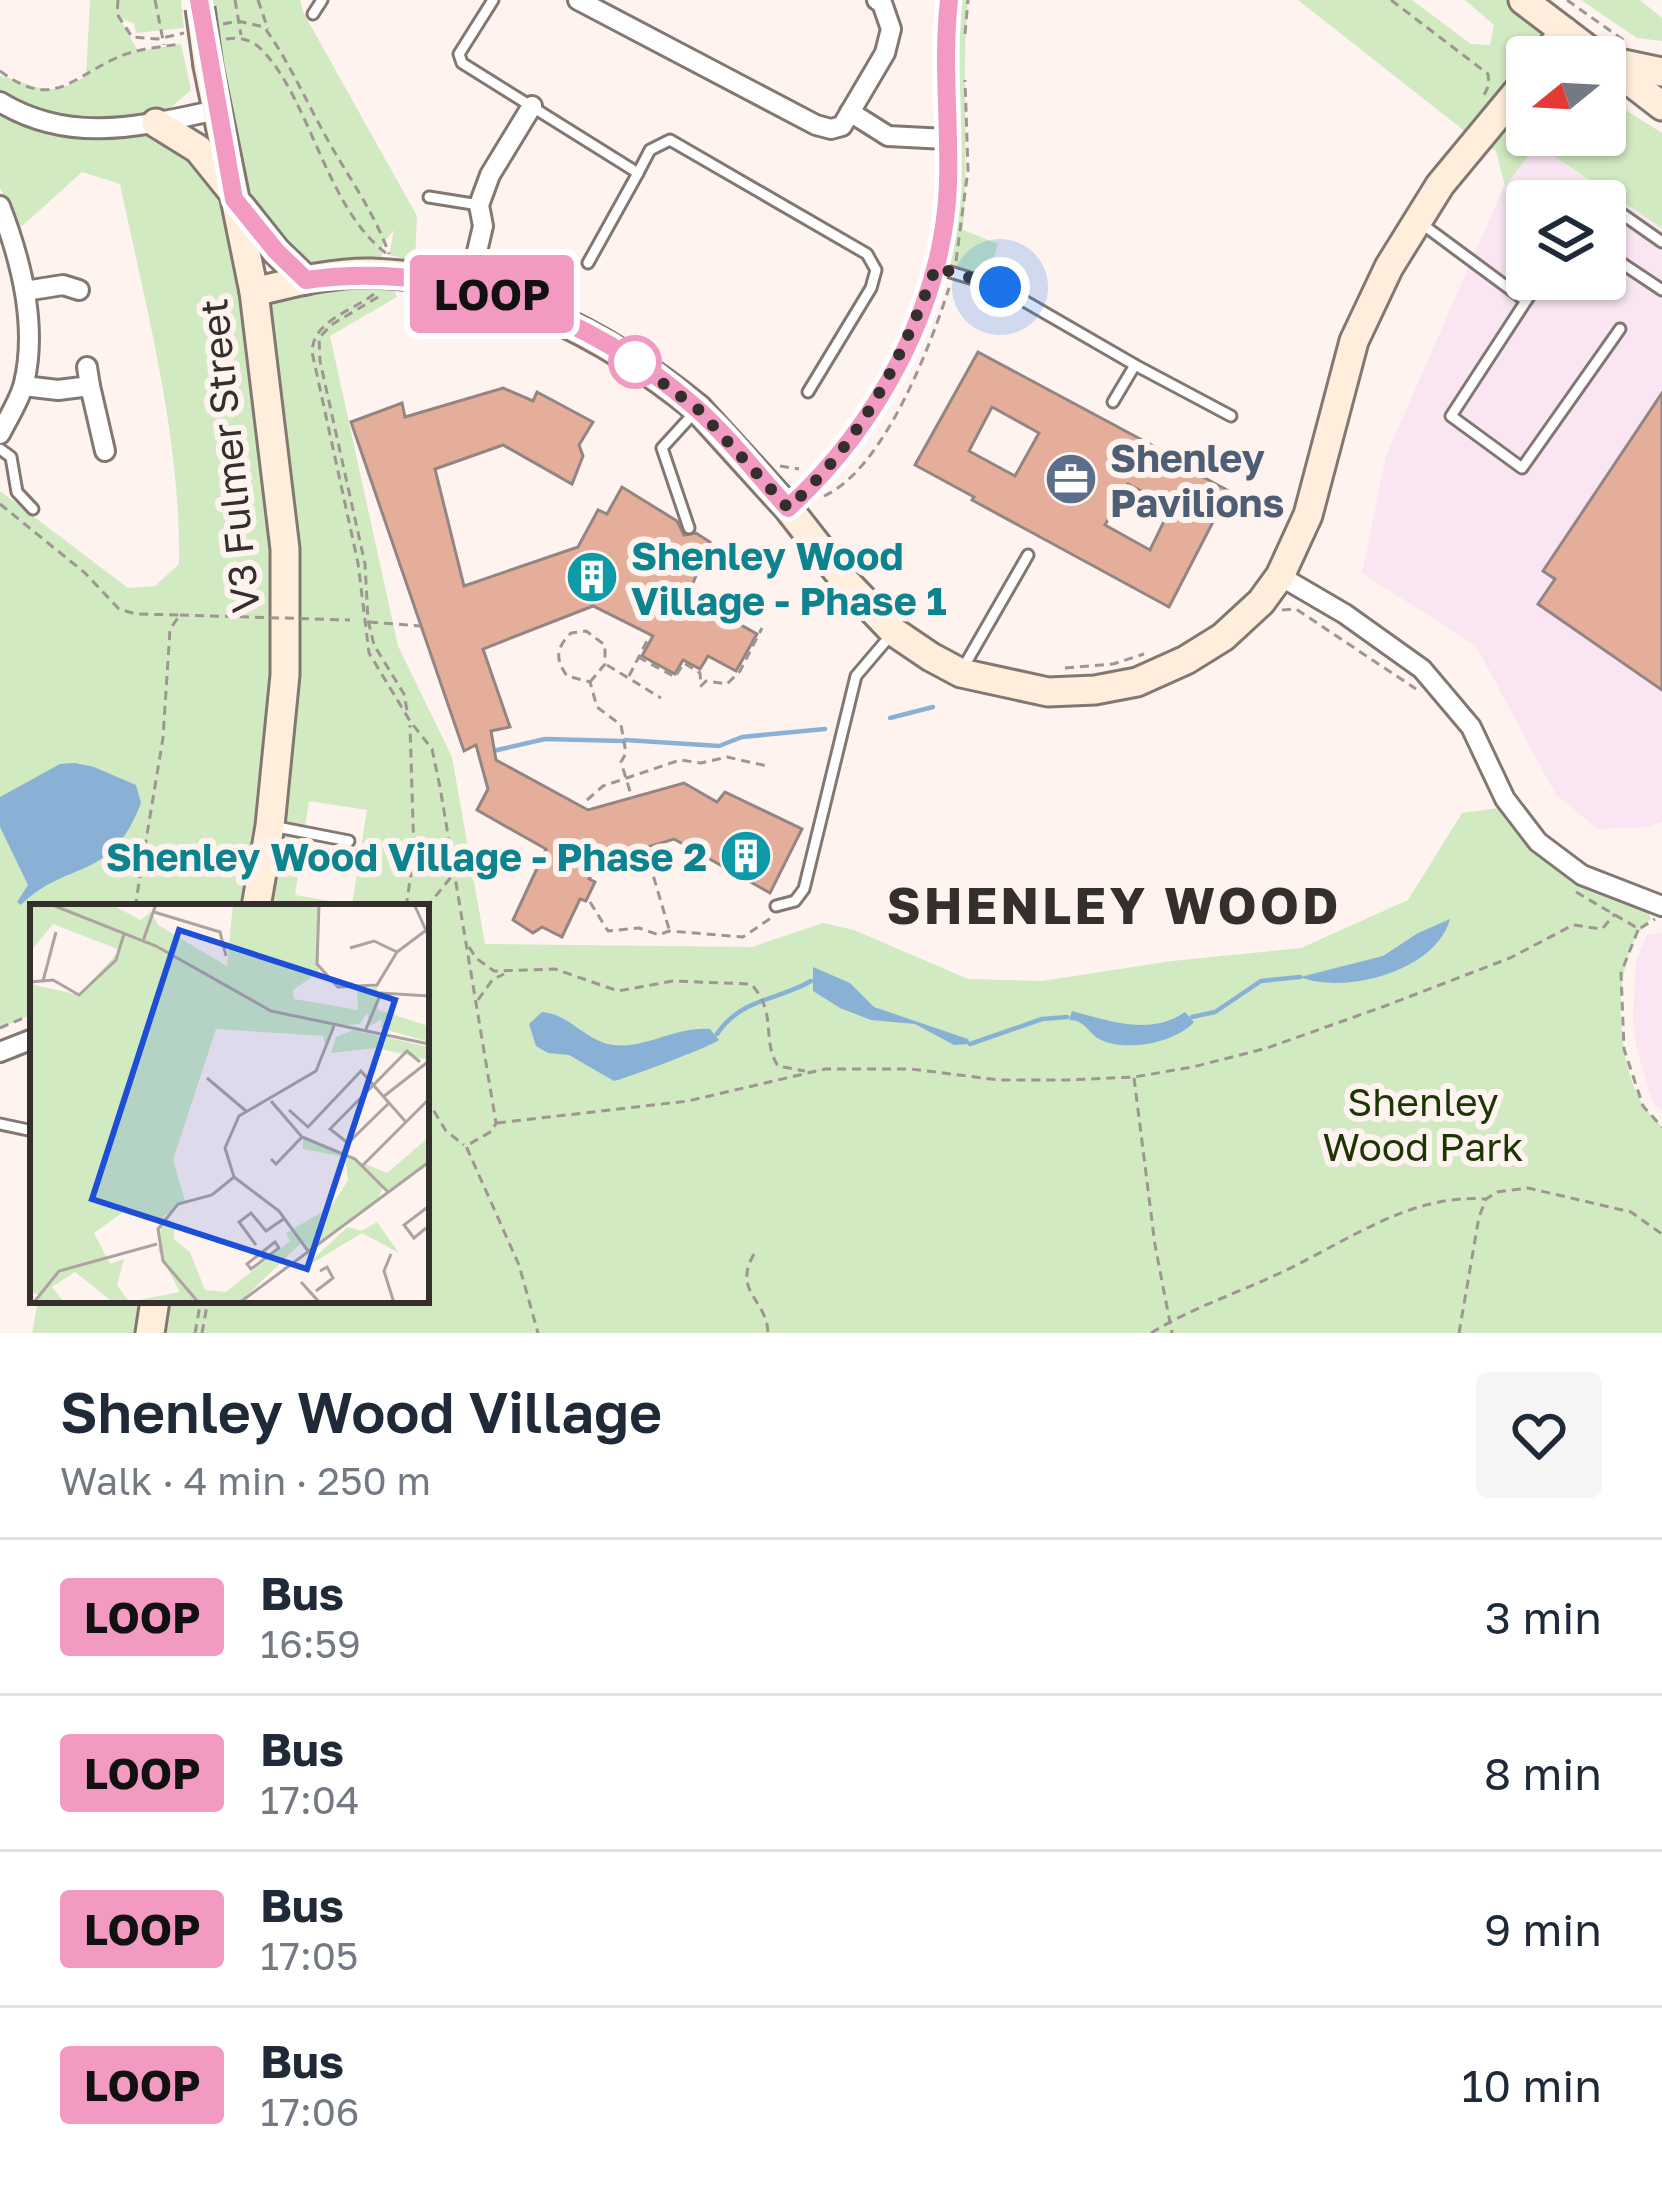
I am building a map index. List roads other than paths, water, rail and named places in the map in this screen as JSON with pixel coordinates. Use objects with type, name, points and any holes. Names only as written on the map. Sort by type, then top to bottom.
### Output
[{"type":"street","points":[[578,0],[831,129],[842,126],[885,53],[891,28],[881,1]]},
{"type":"street","points":[[788,508],[839,454],[880,394],[904,350],[936,267],[948,187],[949,0]]},
{"type":"street","points":[[1523,0],[1571,36]]},
{"type":"street","name":"V3 Fulmer Street","points":[[204,15],[208,66],[254,292],[285,549],[285,675],[270,826],[257,904]]},
{"type":"street","points":[[1560,36],[1564,31]]},
{"type":"street","points":[[1626,73],[1655,89]]},
{"type":"street","points":[[0,102],[31,119],[64,129],[156,123],[217,110]]},
{"type":"street","points":[[469,286],[483,226],[479,206],[490,175],[532,106]]},
{"type":"street","points":[[254,292],[380,265],[469,286],[579,328],[662,379],[698,409],[894,632],[961,673],[1048,692],[1096,690],[1137,682],[1186,660],[1223,637],[1261,602],[1280,576],[1308,515],[1354,341],[1389,267],[1440,185],[1506,106]]},
{"type":"street","points":[[850,112],[888,136],[946,139]]},
{"type":"street","points":[[156,123],[198,149],[276,251],[306,280]]},
{"type":"street","points":[[0,206],[15,243],[30,341],[24,386],[0,434]]},
{"type":"street","points":[[25,291],[68,282]]},
{"type":"street","points":[[24,386],[58,390],[88,376],[105,451]]},
{"type":"street","points":[[1280,576],[1345,614],[1422,669],[1471,727],[1505,799],[1538,842],[1582,875],[1659,906]]},
{"type":"street","points":[[0,1052],[30,1040]]},
{"type":"street","points":[[150,1333],[155,1303]]},
{"type":"lane","points":[[313,14],[322,0]]},
{"type":"lane","points":[[493,0],[458,59],[638,173]]},
{"type":"lane","points":[[587,263],[650,150],[670,140],[867,254],[876,270],[871,288],[808,392]]},
{"type":"lane","points":[[429,197],[479,206]]},
{"type":"lane","points":[[1626,218],[1662,242]]},
{"type":"lane","points":[[1418,221],[1526,301],[1451,416],[1522,468],[1620,329]]},
{"type":"lane","points":[[1626,266],[1662,290]]},
{"type":"lane","points":[[936,267],[1000,287],[1231,416]]},
{"type":"lane","points":[[1114,402],[1135,364]]},
{"type":"lane","points":[[688,528],[662,448],[698,409]]},
{"type":"lane","points":[[0,448],[10,457],[17,492],[33,509]]},
{"type":"lane","points":[[961,673],[1028,555]]},
{"type":"lane","points":[[776,906],[795,902],[804,889],[856,676],[894,632]]},
{"type":"lane","points":[[270,826],[349,841]]},
{"type":"lane","points":[[0,1124],[30,1129]]},
{"type":"water","points":[[75,763],[136,785],[141,803],[129,829],[102,858],[39,890],[21,905],[17,902],[28,885],[0,827],[0,797],[60,764]]},
{"type":"water","points":[[1450,919],[1427,953],[1387,974],[1341,983],[1300,977],[1383,956]]},
{"type":"water","points":[[813,967],[850,983],[874,1007],[968,1039],[970,1044],[954,1045],[915,1024],[871,1020],[840,1008],[813,991]]},
{"type":"water","points":[[1072,1011],[1144,1025],[1185,1012],[1194,1022],[1163,1040],[1112,1044],[1069,1020]]},
{"type":"water","points":[[542,1012],[613,1045],[697,1029],[710,1029],[719,1040],[614,1081],[569,1055],[536,1046],[529,1024]]},
{"type":"waterway","points":[[890,718],[933,707]]},
{"type":"waterway","points":[[625,740],[719,746],[742,737],[825,729]]},
{"type":"waterway","points":[[493,751],[545,739],[623,741]]},
{"type":"waterway","points":[[1192,1017],[1215,1012],[1261,981],[1300,977]]},
{"type":"waterway","points":[[717,1034],[737,1013],[811,981]]},
{"type":"waterway","points":[[970,1044],[1042,1019],[1067,1017]]},
{"type":"place","name":"Shenley Pavilions","points":[[1071,479]]},
{"type":"place","name":"Shenley Wood Village - Phase 1","points":[[592,577]]},
{"type":"place","name":"Shenley Wood Village - Phase 2","points":[[746,856]]},
{"type":"district","name":"SHENLEY WOOD","points":[[1114,904]]},
{"type":"park label","name":"Shenley Wood Park","points":[[1423,1124]]}]
